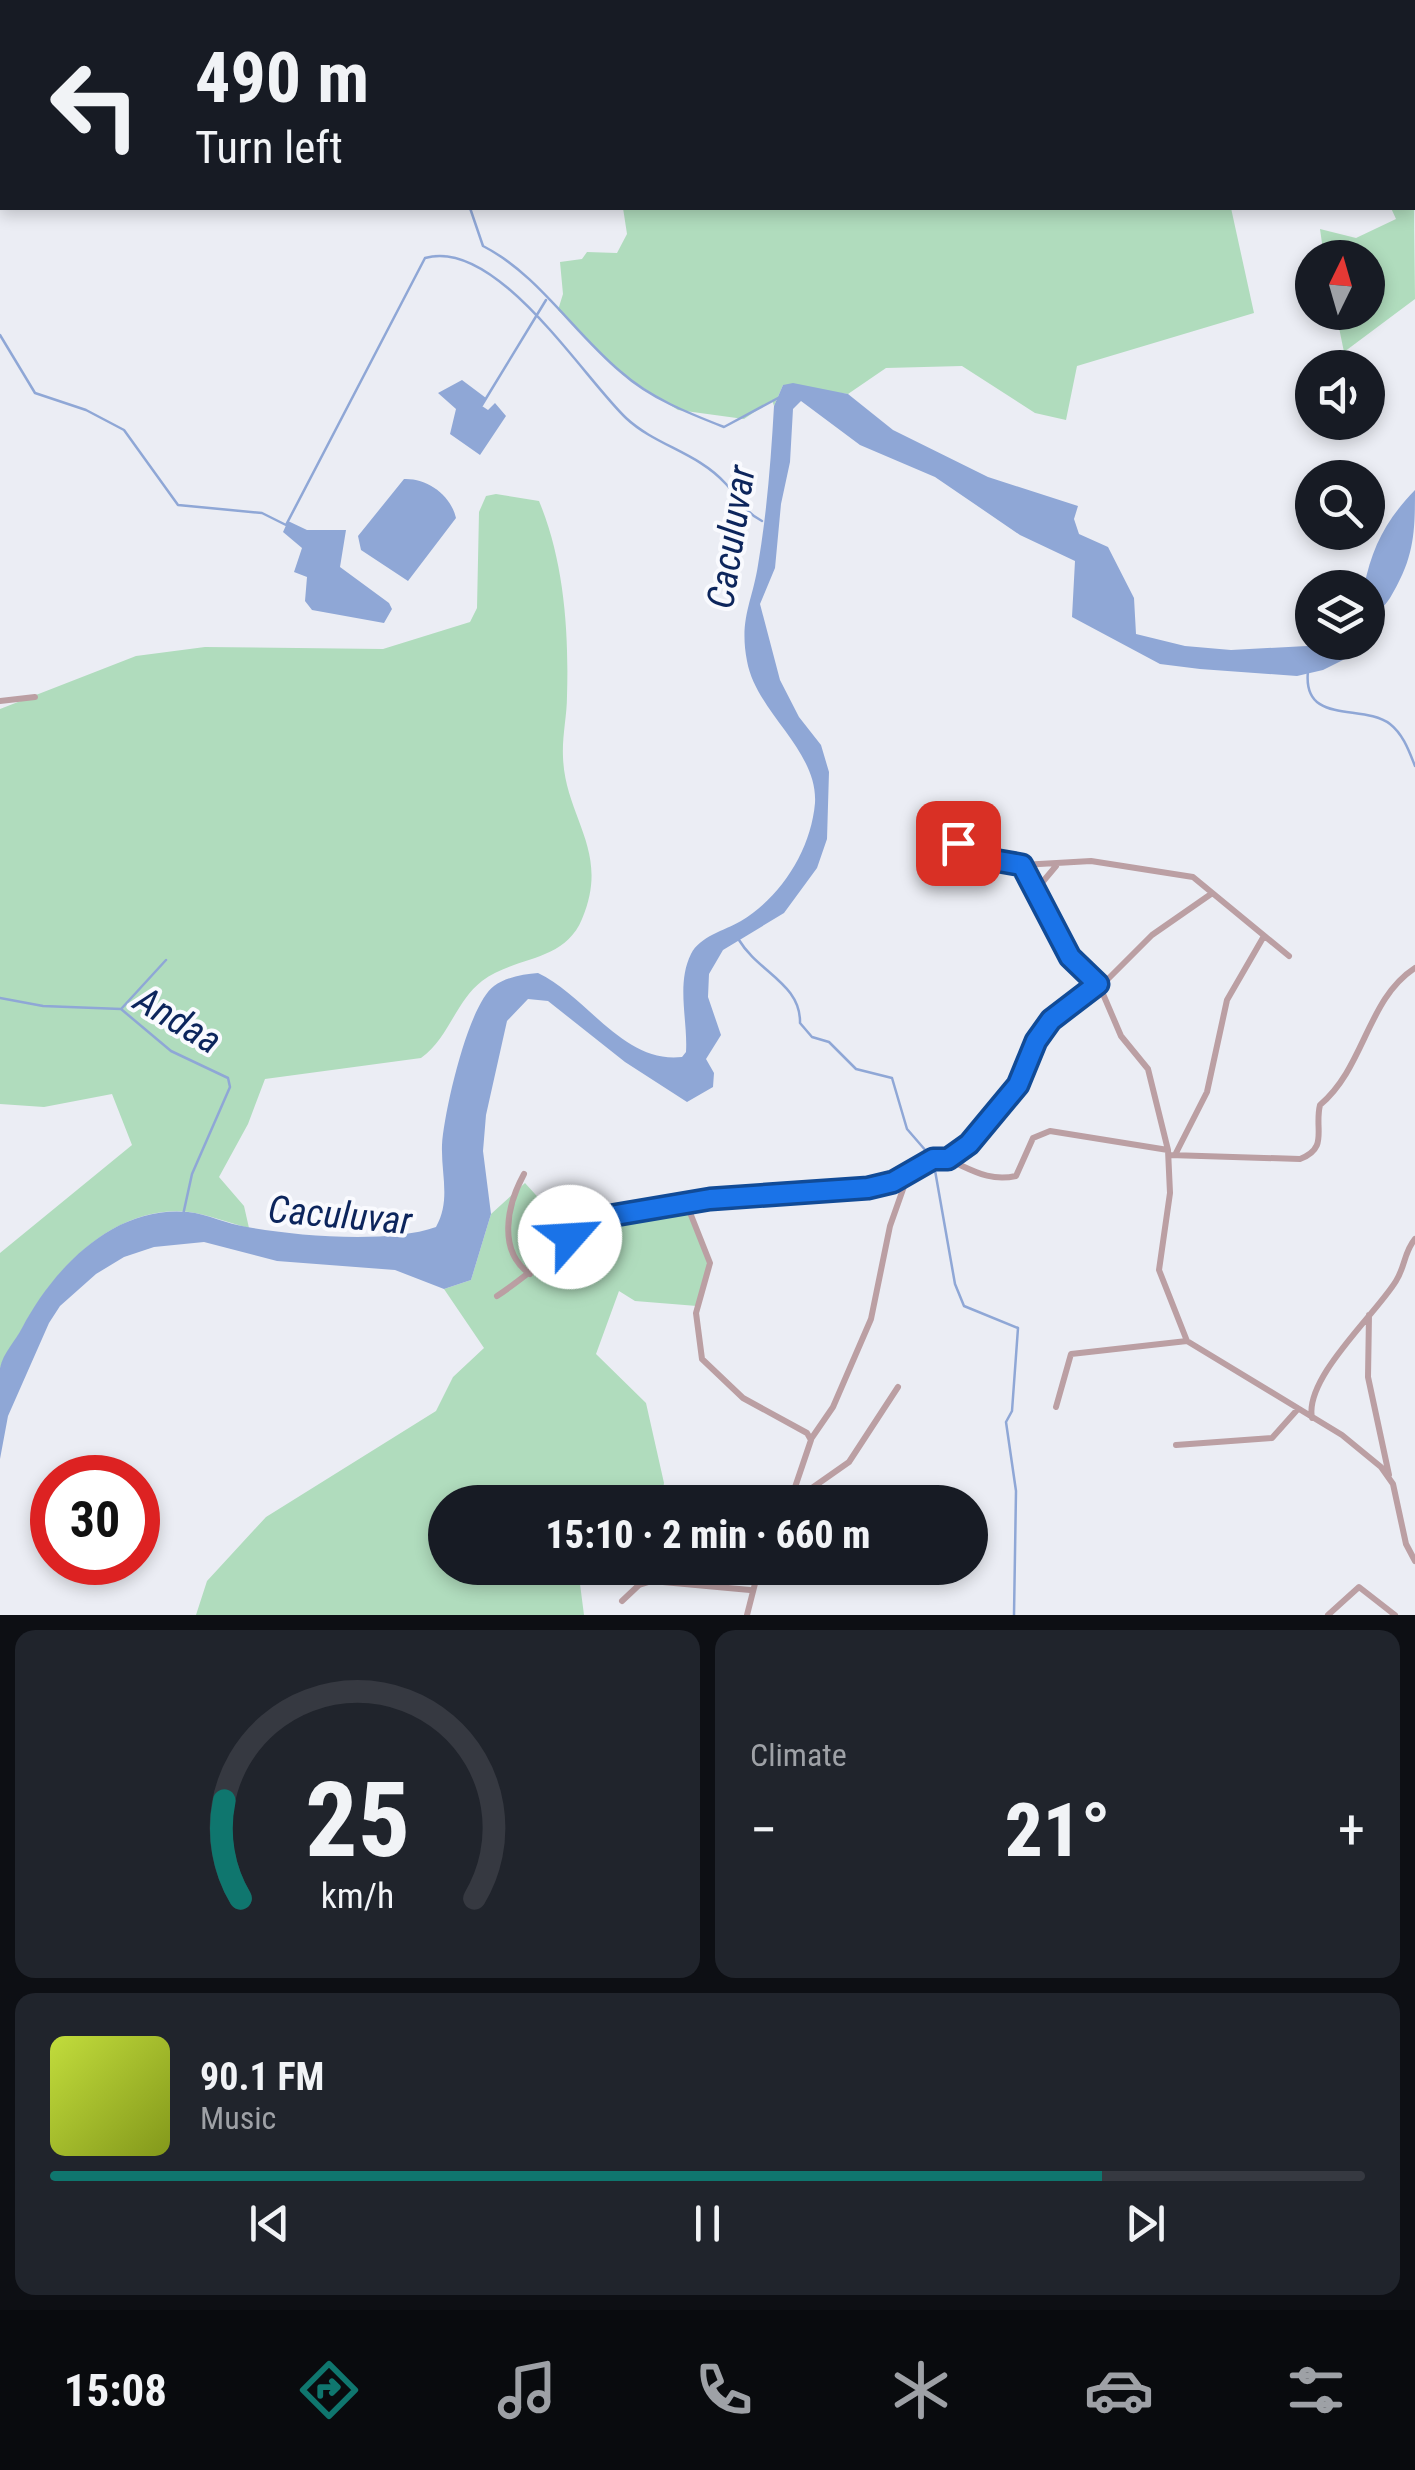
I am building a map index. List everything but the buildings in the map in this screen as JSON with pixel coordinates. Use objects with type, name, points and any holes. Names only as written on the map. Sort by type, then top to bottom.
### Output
[{"type":"street","points":[[0,701],[35,697]]},
{"type":"street","points":[[940,820],[967,853],[1022,865],[1091,860],[1133,864],[1193,877],[1289,956]]},
{"type":"street","points":[[1022,865],[1070,957],[1099,986],[1121,1036],[1151,1076],[1171,1153],[1159,1270],[1187,1341],[1342,1435],[1389,1475]]},
{"type":"street","points":[[1034,892],[1057,865]]},
{"type":"street","points":[[948,1159],[969,1144],[1001,1108],[1051,1020],[1099,986],[1152,935],[1211,894]]},
{"type":"street","points":[[1171,1153],[1207,1092],[1227,1000],[1264,936]]},
{"type":"street","points":[[497,1296],[598,1218],[730,1196],[832,1194],[908,1175],[933,1159],[948,1159],[972,1173],[1016,1176],[1028,1145],[1041,1132],[1171,1153],[1300,1159],[1314,1152],[1321,1140],[1320,1105],[1343,1086],[1388,990],[1415,968]]},
{"type":"street","points":[[524,1174],[512,1201],[508,1240],[518,1265],[530,1274]]},
{"type":"street","points":[[796,1485],[811,1440],[833,1407],[871,1319],[890,1228],[908,1175]]},
{"type":"street","points":[[687,1205],[710,1263],[696,1313],[702,1359],[743,1398],[807,1433],[811,1440]]},
{"type":"street","points":[[1312,1418],[1312,1399],[1396,1282],[1415,1239]]},
{"type":"street","points":[[1370,1314],[1368,1377],[1406,1544],[1415,1561]]},
{"type":"street","points":[[1056,1407],[1071,1354],[1187,1341]]},
{"type":"street","points":[[816,1485],[849,1462],[898,1386]]},
{"type":"street","points":[[1176,1445],[1272,1438],[1297,1410]]},
{"type":"street","points":[[622,1601],[639,1584],[652,1581],[750,1590]]},
{"type":"street","points":[[746,1615],[752,1585]]},
{"type":"street","points":[[1328,1615],[1358,1587],[1395,1615]]},
{"type":"green space","points":[[623,210],[1231,210],[1254,313],[1077,366],[1066,420],[1035,413],[962,366],[886,368],[848,394],[783,385],[774,406],[772,400],[744,419],[678,410],[623,375],[558,310],[563,294],[560,262],[582,259],[587,252],[617,253],[627,234]]},
{"type":"green space","points":[[1392,210],[1414,210],[1415,299],[1385,321],[1385,240],[1322,240],[1320,229],[1356,238],[1396,219]]},
{"type":"green space","points":[[1339,330],[1373,330],[1347,350]]},
{"type":"green space","points":[[486,496],[539,501],[559,572],[567,647],[563,757],[592,874],[582,919],[563,944],[482,981],[421,1058],[265,1079],[248,1124],[219,1177],[244,1206],[249,1228],[196,1213],[162,1212],[111,1230],[89,1245],[51,1285],[0,1369],[0,1253],[132,1145],[112,1094],[44,1107],[0,1104],[0,709],[136,656],[205,647],[383,649],[470,622],[477,608],[479,512]]},
{"type":"green space","points":[[525,1183],[573,1236],[598,1217],[687,1205],[710,1263],[697,1306],[635,1301],[619,1291],[596,1354],[646,1403],[664,1485],[428,1485],[428,1585],[580,1585],[584,1615],[196,1615],[207,1581],[266,1517],[436,1411],[453,1377],[484,1348],[444,1289],[471,1280],[491,1214]]},
{"type":"water","points":[[462,380],[486,398],[482,406],[488,410],[495,403],[506,416],[480,455],[450,434],[456,409],[438,393]]},
{"type":"water","points":[[793,383],[848,394],[893,430],[988,477],[1078,506],[1074,519],[1079,534],[1108,547],[1134,598],[1136,634],[1185,646],[1231,650],[1295,647],[1295,660],[1343,660],[1297,676],[1160,664],[1072,617],[1075,561],[1020,535],[935,477],[860,445],[801,401],[793,409],[775,568],[760,604],[780,680],[799,717],[821,745],[829,772],[827,839],[817,868],[784,913],[723,950],[709,974],[708,997],[721,1035],[706,1059],[714,1073],[713,1087],[687,1102],[625,1062],[548,1001],[528,999],[507,1021],[486,1115],[483,1151],[491,1214],[471,1280],[444,1289],[395,1270],[277,1261],[204,1242],[154,1247],[124,1257],[96,1274],[60,1306],[49,1323],[8,1416],[0,1459],[0,1368],[4,1357],[50,1284],[88,1245],[111,1230],[135,1219],[188,1212],[247,1227],[316,1235],[368,1237],[436,1227],[443,1207],[442,1145],[452,1085],[475,1014],[484,997],[499,983],[538,973],[641,1050],[682,1057],[686,1052],[683,990],[691,954],[706,938],[756,911],[781,886],[807,838],[815,803],[807,766],[753,680],[745,646],[745,622],[764,525],[774,406],[783,385]]},
{"type":"water","points":[[404,479],[421,481],[437,489],[456,518],[408,581],[361,550],[358,536]]},
{"type":"water","points":[[1415,490],[1408,558],[1385,604],[1385,570],[1368,570],[1375,550],[1385,550],[1385,529]]},
{"type":"water","points":[[288,521],[307,530],[346,530],[340,567],[389,603],[392,609],[384,623],[312,610],[305,601],[307,577],[294,572],[302,548],[283,532]]},
{"type":"waterway","points":[[471,210],[483,246],[521,272],[604,356],[644,390],[724,427],[778,398]]},
{"type":"waterway","name":"Caculuvar","points":[[0,335],[35,393],[86,410],[124,430],[178,505],[262,513],[286,525],[425,258],[452,257],[480,268],[508,288],[536,314],[626,418],[715,473],[746,509],[762,521]]},
{"type":"waterway","points":[[482,405],[546,300]]},
{"type":"waterway","points":[[1308,671],[1314,700],[1390,724],[1402,738],[1415,766]]},
{"type":"waterway","points":[[739,940],[794,998],[800,1023],[812,1037],[829,1042],[856,1069],[892,1078],[907,1129],[933,1159],[955,1284],[964,1306],[1018,1328],[1012,1411],[1006,1422],[1016,1491],[1014,1615]]},
{"type":"waterway","points":[[122,1008],[166,960]]},
{"type":"waterway","name":"Andaa","points":[[0,998],[43,1006],[121,1009],[171,1051],[228,1078],[230,1087],[192,1174],[183,1215]]},
{"type":"route","points":[[570,1237],[598,1218],[710,1199],[832,1194],[868,1188],[893,1182],[933,1159],[948,1159],[969,1144],[1018,1085],[1029,1054],[1051,1020],[1098,984],[1070,957],[1025,868],[1017,863],[976,857],[958,843]]}]
